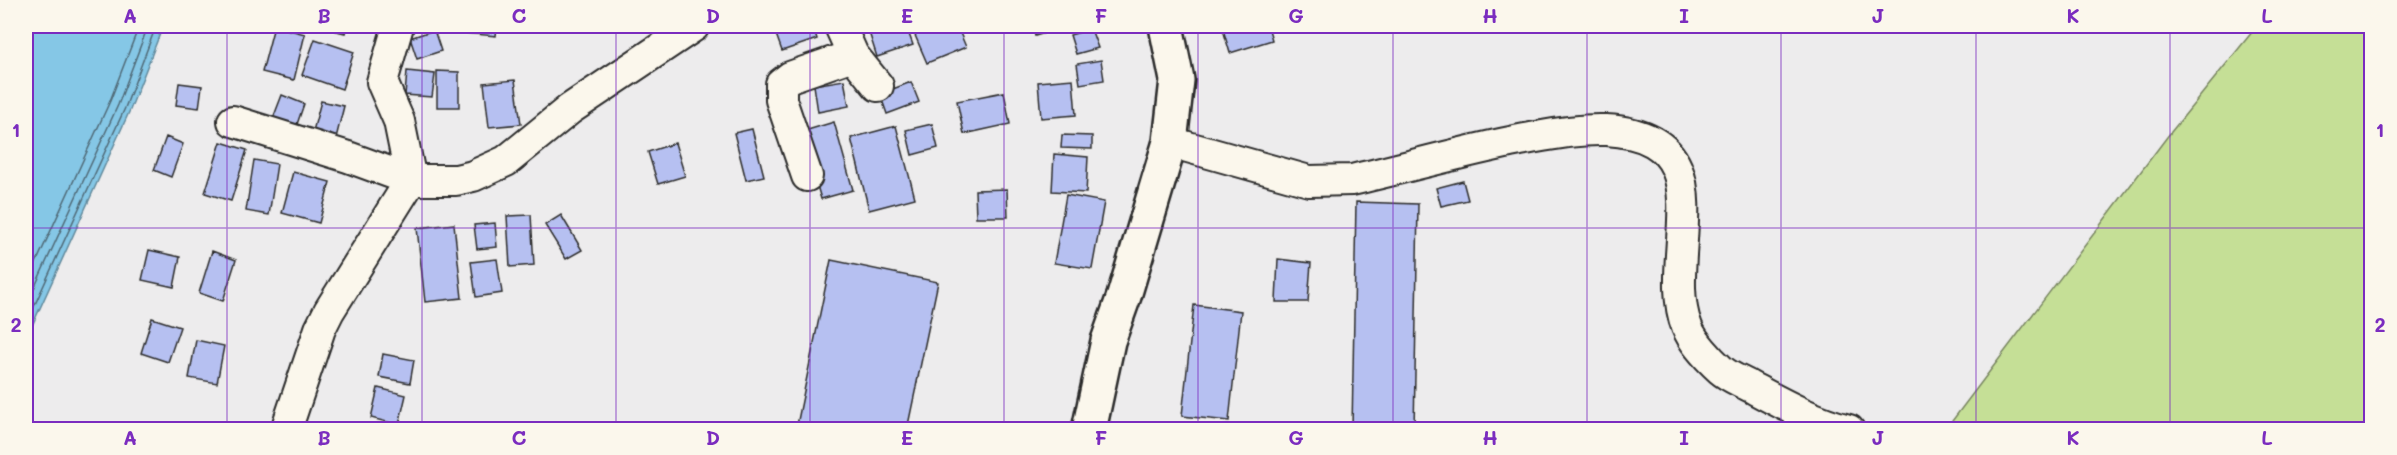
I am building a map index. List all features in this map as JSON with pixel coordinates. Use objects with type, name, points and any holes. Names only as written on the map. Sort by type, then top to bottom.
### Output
[{"type":"street","points":[[285,429],[329,311],[411,180],[399,121],[382,82],[398,26]]},
{"type":"street","points":[[233,121],[348,157],[411,180],[456,180],[473,176],[506,161],[523,150],[570,109],[694,26]]},
{"type":"street","points":[[840,26],[853,55],[878,86]]},
{"type":"street","points":[[1089,429],[1108,341],[1124,297],[1170,142],[1177,80],[1166,26]]},
{"type":"street","points":[[807,176],[781,100],[781,84],[790,77],[853,55]]},
{"type":"street","points":[[1170,142],[1309,180],[1334,182],[1352,180],[1477,149],[1563,132],[1607,130],[1644,138],[1667,153],[1678,168],[1683,198],[1682,308],[1688,329],[1697,342],[1722,370],[1792,410],[1849,429]]},
{"type":"green space","points":[[2257,26],[2371,26],[2371,429],[1946,429],[2167,137]]},
{"type":"water","points":[[26,26],[163,26],[130,110],[26,339]]},
{"type":"building","points":[[274,26],[305,34],[294,80],[262,72]]},
{"type":"building","points":[[317,26],[347,26],[345,33]]},
{"type":"building","points":[[453,26],[497,26],[496,36],[453,32]]},
{"type":"building","points":[[773,26],[813,26],[817,39],[782,51]]},
{"type":"building","points":[[867,26],[906,26],[913,45],[877,57]]},
{"type":"building","points":[[911,26],[957,26],[966,47],[927,63]]},
{"type":"building","points":[[1032,26],[1068,26],[1035,36]]},
{"type":"building","points":[[1222,26],[1268,26],[1272,40],[1230,53]]},
{"type":"building","points":[[1091,29],[1098,48],[1076,54],[1070,35]]},
{"type":"building","points":[[434,30],[441,51],[417,59],[410,38]]},
{"type":"building","points":[[315,39],[354,52],[342,89],[302,75]]},
{"type":"building","points":[[1101,60],[1104,80],[1080,84],[1077,64]]},
{"type":"building","points":[[407,71],[435,74],[432,97],[405,95]]},
{"type":"building","points":[[437,71],[459,72],[459,107],[437,107]]},
{"type":"building","points":[[1073,79],[1076,115],[1041,118],[1038,82]]},
{"type":"building","points":[[515,80],[521,124],[489,127],[484,83]]},
{"type":"building","points":[[844,80],[849,106],[818,112],[814,85]]},
{"type":"building","points":[[911,82],[919,102],[887,114],[880,94]]},
{"type":"building","points":[[179,83],[202,86],[199,108],[176,105]]},
{"type":"building","points":[[1004,92],[1010,124],[964,134],[957,101]]},
{"type":"building","points":[[282,95],[304,104],[295,130],[272,121]]},
{"type":"building","points":[[321,101],[344,106],[335,142],[312,135]]},
{"type":"building","points":[[834,122],[853,190],[821,199],[801,132]]},
{"type":"building","points":[[932,124],[938,148],[912,155],[906,130]]},
{"type":"building","points":[[896,126],[915,198],[869,210],[851,138]]},
{"type":"building","points":[[752,129],[764,176],[746,180],[734,133]]},
{"type":"building","points":[[1062,135],[1092,136],[1092,149],[1061,148]]},
{"type":"building","points":[[166,137],[183,144],[171,177],[154,170]]},
{"type":"building","points":[[221,142],[247,150],[231,201],[205,193]]},
{"type":"building","points":[[675,143],[685,176],[658,184],[648,152]]},
{"type":"building","points":[[1054,154],[1088,157],[1086,193],[1052,191]]},
{"type":"building","points":[[254,160],[277,164],[269,215],[246,211]]},
{"type":"building","points":[[293,172],[330,182],[319,223],[282,213]]},
{"type":"building","points":[[1463,181],[1468,200],[1441,206],[1436,188]]},
{"type":"building","points":[[1007,189],[1008,217],[976,217],[975,190]]},
{"type":"building","points":[[1066,195],[1104,202],[1092,269],[1054,263]]},
{"type":"building","points":[[1356,202],[1418,204],[1414,430],[1352,430]]},
{"type":"building","points":[[531,215],[534,265],[510,267],[507,216]]},
{"type":"building","points":[[561,215],[582,250],[566,259],[545,225]]},
{"type":"building","points":[[495,223],[497,247],[477,249],[474,225]]},
{"type":"building","points":[[454,224],[462,298],[425,302],[417,228]]},
{"type":"building","points":[[149,250],[180,257],[174,287],[142,280]]},
{"type":"building","points":[[212,251],[236,260],[223,301],[199,293]]},
{"type":"building","points":[[497,259],[502,293],[476,297],[471,262]]},
{"type":"building","points":[[1278,259],[1311,263],[1308,302],[1276,302]]},
{"type":"building","points":[[831,260],[938,282],[907,430],[796,430]]},
{"type":"building","points":[[1194,305],[1241,311],[1229,421],[1182,416]]},
{"type":"building","points":[[152,318],[180,327],[168,362],[141,353]]},
{"type":"building","points":[[196,340],[224,346],[217,383],[189,378]]},
{"type":"building","points":[[383,354],[414,360],[410,383],[379,377]]},
{"type":"building","points":[[378,388],[406,395],[399,425],[371,418]]}]
